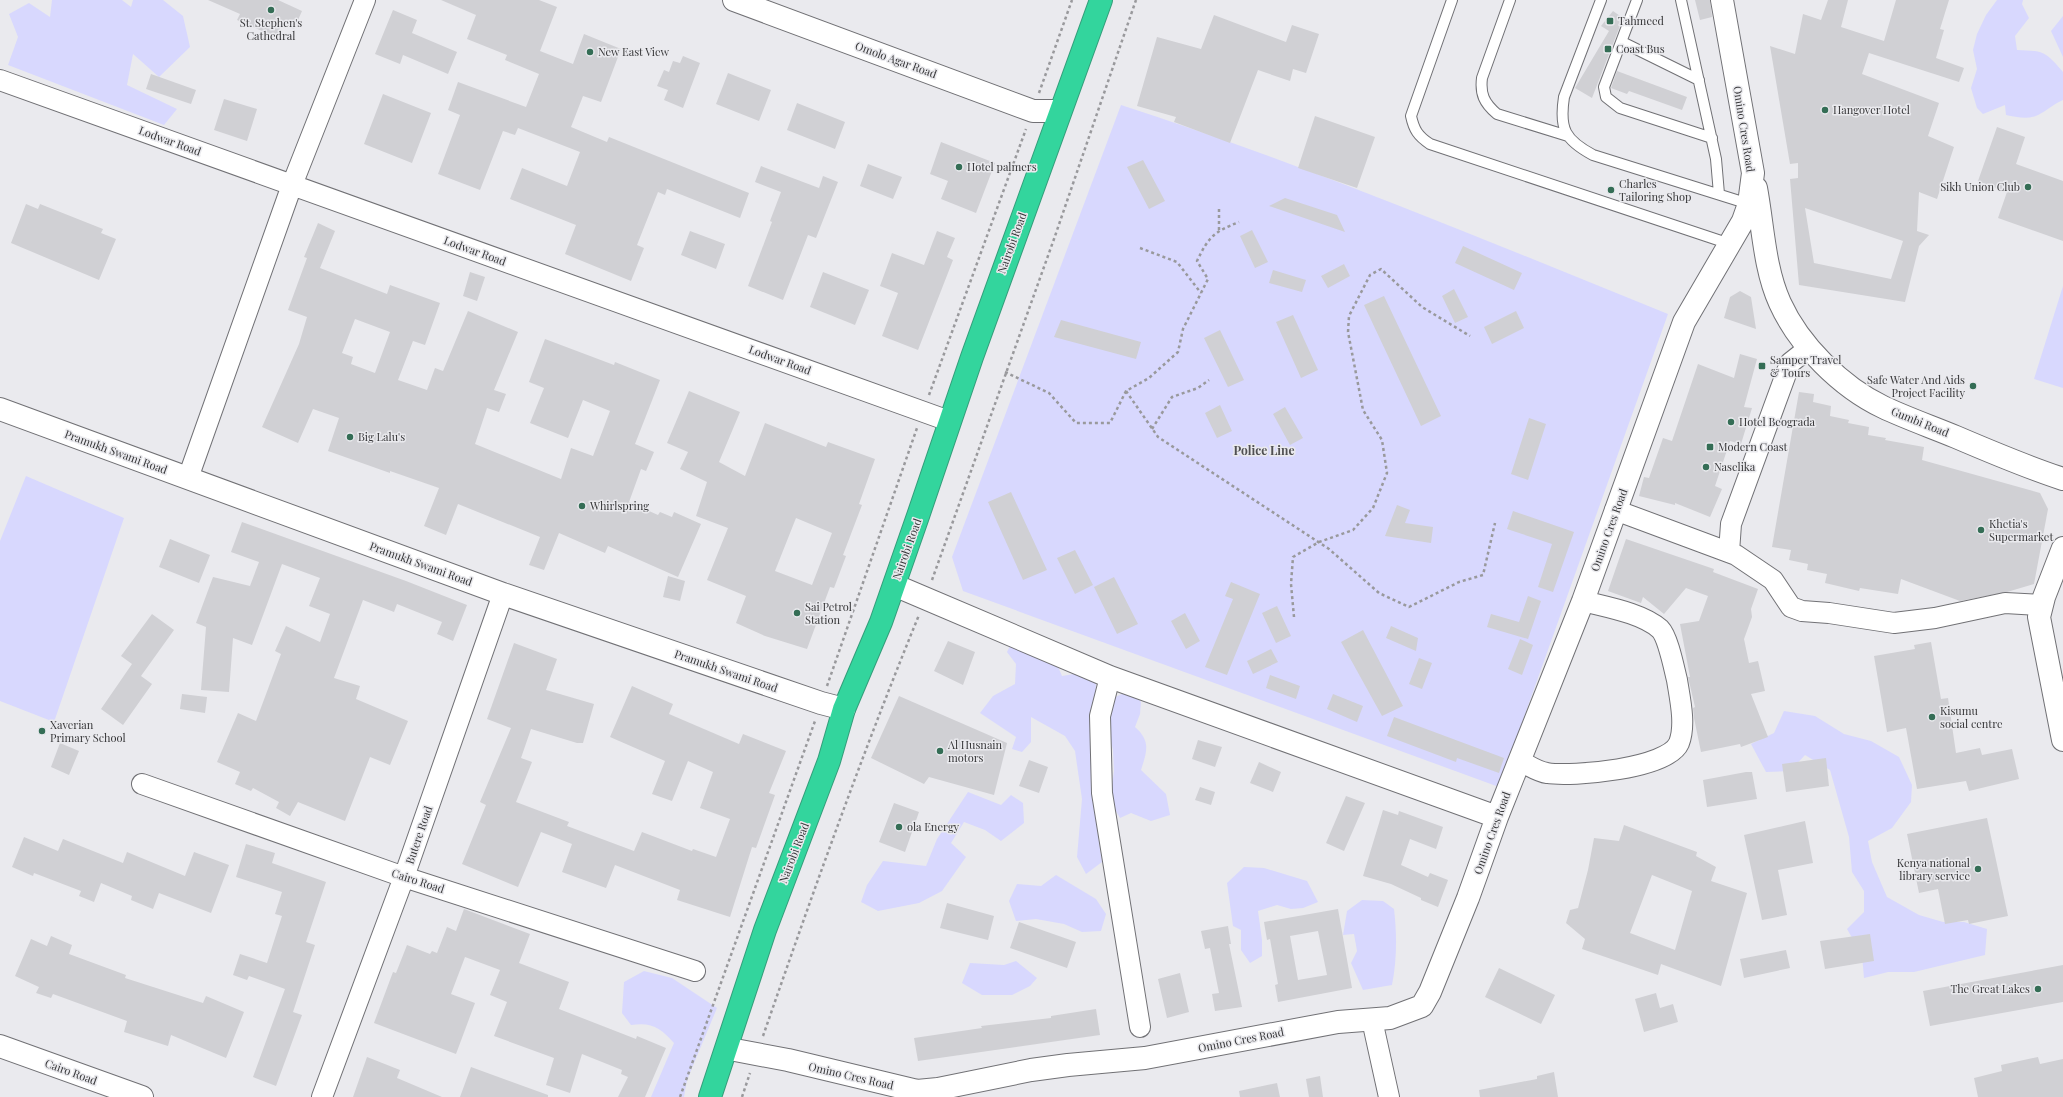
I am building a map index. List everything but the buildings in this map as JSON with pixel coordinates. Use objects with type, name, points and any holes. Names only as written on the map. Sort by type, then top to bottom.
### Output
[{"type":"highway","name":"Nairobi Road","points":[[710,1097],[765,930],[828,761],[844,709],[881,622],[949,421],[1060,111],[1102,0]]},
{"type":"highway","name":"Nairobi Road","points":[[716,1097],[735,1050],[775,933],[901,588],[1102,0]]},
{"type":"street","points":[[188,478],[292,185],[365,0]]},
{"type":"street","name":"Omolo Agar Road","points":[[734,0],[1033,111],[1060,111]]},
{"type":"street","name":"Omino Cres Road","points":[[735,1050],[788,1060],[917,1091],[938,1089],[1031,1070],[1145,1058],[1331,1024],[1390,1018],[1422,1006],[1430,992],[1468,898],[1497,817],[1583,601],[1684,322],[1730,244],[1743,220],[1749,204],[1753,173],[1722,0]]},
{"type":"street","name":"Lodwar Road","points":[[0,80],[949,421]]},
{"type":"street","name":"Gumbi Road","points":[[1753,173],[1763,233],[1780,302],[1793,328],[1809,348],[1844,382],[1882,407],[2031,468],[2063,479]]},
{"type":"street","points":[[1729,552],[1731,524],[1790,362],[1809,348]]},
{"type":"street","name":"Pramukh Swami Road","points":[[0,409],[503,594],[821,703],[844,709]]},
{"type":"street","points":[[1615,510],[1729,552],[1756,567],[1773,580],[1791,607],[1802,611],[1829,613],[1894,623],[1935,618],[2005,603],[2041,605]]},
{"type":"street","points":[[2063,548],[2041,605],[2039,617],[2063,740]]},
{"type":"street","points":[[901,588],[1110,677],[1497,817]]},
{"type":"street","name":"Butere Road","points":[[322,1097],[404,877],[503,594]]},
{"type":"street","points":[[1520,761],[1546,773],[1567,775],[1628,768],[1660,759],[1679,745],[1682,732],[1679,696],[1674,665],[1661,630],[1651,622],[1639,617],[1583,601]]},
{"type":"street","points":[[1110,677],[1100,716],[1102,793],[1140,1027]]},
{"type":"street","name":"Cairo Road","points":[[142,784],[404,877],[695,971]]},
{"type":"street","points":[[1372,1020],[1389,1097]]},
{"type":"street","name":"Cairo Road","points":[[0,1046],[142,1097]]},
{"type":"lane","points":[[1452,0],[1411,116],[1414,128],[1419,137],[1430,144],[1730,244]]},
{"type":"lane","points":[[1510,0],[1482,78],[1480,90],[1488,106],[1497,114],[1568,136]]},
{"type":"lane","points":[[1601,0],[1564,97],[1562,112],[1563,124],[1568,136],[1577,146],[1593,155],[1749,204]]},
{"type":"lane","points":[[1637,0],[1604,87],[1606,97],[1620,108],[1712,138]]},
{"type":"lane","points":[[1682,0],[1712,138],[1716,159],[1719,194]]},
{"type":"lane","points":[[1622,42],[1699,80]]},
{"type":"path","points":[[680,1097],[1072,0]]},
{"type":"path","points":[[742,1097],[816,884],[888,689],[925,599],[1005,372],[1054,239],[1136,0]]},
{"type":"path","points":[[1219,207],[1219,230]]},
{"type":"path","points":[[1005,372],[1049,393],[1076,423],[1110,423],[1126,390],[1149,378],[1178,352],[1183,329],[1208,279],[1197,261],[1206,242],[1219,230],[1240,222]]},
{"type":"path","points":[[1140,248],[1177,262],[1201,293]]},
{"type":"path","points":[[1294,617],[1291,584],[1293,557],[1319,542],[1353,530],[1373,508],[1387,473],[1382,440],[1363,410],[1348,332],[1349,316],[1370,275],[1381,269],[1422,307],[1470,336]]},
{"type":"path","points":[[1152,429],[1172,397],[1198,388],[1209,380]]},
{"type":"path","points":[[1126,390],[1158,437],[1319,542],[1379,593],[1409,607],[1459,582],[1483,574],[1495,523]]},
{"type":"shaded area","points":[[52,0],[122,0],[131,7],[133,0],[163,0],[183,16],[190,47],[159,77],[133,54],[127,85],[177,109],[164,125],[8,65],[18,37],[9,14],[29,3],[50,17]]},
{"type":"shaded area","points":[[1997,0],[2023,0],[2022,4],[2029,18],[2015,36],[2017,50],[2039,52],[2048,56],[2063,72],[2063,100],[2034,117],[2022,118],[2006,115],[2005,105],[1983,114],[1977,108],[1971,88],[1977,69],[1973,50],[1977,34],[1986,15]]},
{"type":"shaded area","points":[[2063,16],[2063,57],[2051,31]]},
{"type":"shaded area","points":[[1121,105],[1190,128],[1328,178],[1668,314],[1499,787],[963,591],[952,557]]},
{"type":"shaded area","points":[[2063,286],[2063,388],[2034,379]]},
{"type":"shaded area","points":[[26,476],[124,518],[54,722],[0,701],[0,541]]},
{"type":"shaded area","points":[[1011,644],[1056,662],[1062,676],[1080,673],[1096,682],[1095,705],[1090,725],[1097,828],[1102,862],[1086,874],[1077,857],[1082,799],[1075,751],[1065,736],[1031,717],[1031,742],[1022,752],[1012,749],[1016,737],[980,713],[993,696],[1015,684],[1016,664],[1007,652]]},
{"type":"shaded area","points":[[1131,690],[1141,702],[1140,714],[1135,727],[1144,737],[1146,742],[1146,752],[1141,770],[1166,794],[1170,815],[1151,821],[1131,813],[1120,818],[1110,801],[1114,771],[1113,750],[1106,721],[1113,698]]},
{"type":"shaded area","points":[[1784,711],[1815,716],[1844,734],[1871,741],[1899,757],[1912,785],[1911,802],[1892,828],[1868,841],[1872,862],[1887,897],[1919,915],[1943,922],[1964,922],[1987,929],[1985,955],[1914,972],[1888,972],[1864,978],[1862,955],[1847,929],[1864,912],[1864,891],[1852,872],[1849,837],[1830,770],[1805,755],[1790,771],[1766,772],[1751,744],[1774,733]]},
{"type":"shaded area","points":[[968,792],[1001,805],[1011,795],[1023,803],[1024,823],[1001,841],[985,830],[964,822],[951,843],[966,857],[942,891],[919,903],[878,911],[861,902],[867,885],[883,861],[926,866],[937,839]]},
{"type":"shaded area","points":[[1244,867],[1264,868],[1307,881],[1318,902],[1303,908],[1291,909],[1277,905],[1258,911],[1262,940],[1262,956],[1250,963],[1241,950],[1241,930],[1233,926],[1227,883]]},
{"type":"shaded area","points":[[1056,875],[1096,899],[1106,914],[1101,931],[1082,932],[1064,924],[1036,919],[1016,921],[1009,901],[1017,884],[1041,886]]},
{"type":"shaded area","points":[[1362,900],[1383,901],[1394,909],[1396,947],[1392,985],[1363,990],[1351,963],[1357,951],[1354,934],[1343,935],[1347,911]]},
{"type":"shaded area","points":[[1016,961],[1037,978],[1030,986],[1012,995],[982,995],[962,983],[970,963],[1004,965]]},
{"type":"shaded area","points":[[644,971],[672,978],[717,1008],[687,1080],[684,1097],[651,1097],[674,1043],[656,1027],[645,1024],[631,1025],[622,1013],[624,982]]},
{"type":"place","name":"St. Stephen's Cathedral","points":[[271,10]]},
{"type":"place","name":"Tahmeed","points":[[1610,21]]},
{"type":"place","name":"Coast Bus","points":[[1608,49]]},
{"type":"place","name":"New East View","points":[[590,52]]},
{"type":"place","name":"Hangover Hotel","points":[[1825,110]]},
{"type":"place","name":"Hotel palmers","points":[[959,167]]},
{"type":"place","name":"Sikh Union Club","points":[[2028,187]]},
{"type":"place","name":"Charles Tailoring Shop","points":[[1611,190]]},
{"type":"place","name":"Samper Travel & Tours","points":[[1762,366]]},
{"type":"place","name":"Safe Water And Aids Project Facility","points":[[1973,386]]},
{"type":"place","name":"Hotel Beograda","points":[[1731,422]]},
{"type":"place","name":"Big Lalu's","points":[[350,437]]},
{"type":"place","name":"Modern Coast","points":[[1710,447]]},
{"type":"place","name":"Naselika","points":[[1706,467]]},
{"type":"place","name":"Whirlspring","points":[[582,506]]},
{"type":"place","name":"Khetia's Supermarket","points":[[1981,530]]},
{"type":"place","name":"Sai Petrol Station","points":[[797,613]]},
{"type":"place","name":"Kisumu social centre","points":[[1932,717]]},
{"type":"place","name":"Xaverian Primary School","points":[[42,731]]},
{"type":"place","name":"Al Husnain motors","points":[[940,751]]},
{"type":"place","name":"ola Energy","points":[[899,827]]},
{"type":"place","name":"Kenya national library service","points":[[1978,869]]},
{"type":"place","name":"The Great Lakes","points":[[2038,989]]},
{"type":"district","name":"Police Line","points":[[1264,451]]}]
